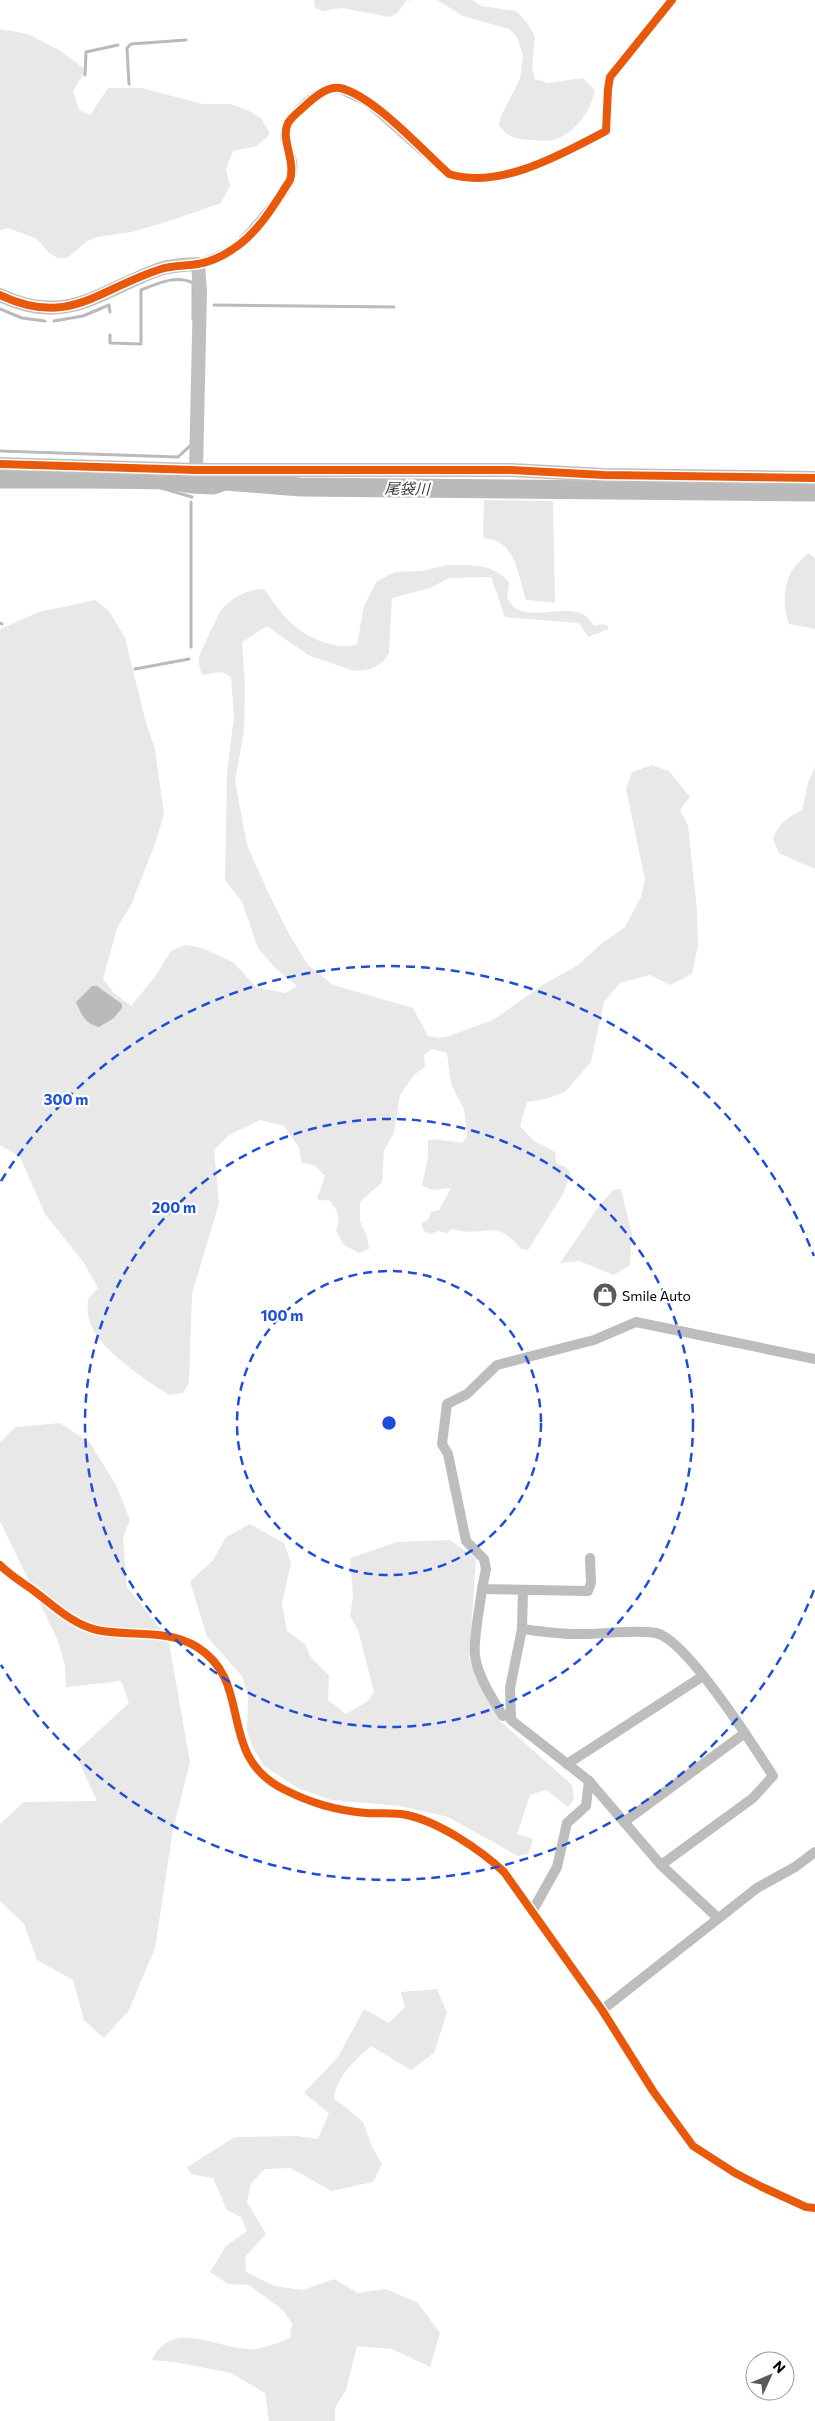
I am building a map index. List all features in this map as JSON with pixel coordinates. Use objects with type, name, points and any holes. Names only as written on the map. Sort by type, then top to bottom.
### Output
[{"type":"street","points":[[0,295],[35,307],[64,308],[84,303],[162,268],[198,264],[223,255],[239,245],[257,228],[290,180],[293,170],[285,136],[288,124],[298,112],[322,92],[339,88],[368,102],[449,174],[464,179],[530,169],[606,130],[610,78],[672,0]]},
{"type":"street","points":[[196,470],[200,291],[198,264]]},
{"type":"street","points":[[0,464],[196,470],[511,470],[604,475],[815,478]]},
{"type":"street","points":[[510,1714],[503,1716],[492,1698],[480,1672],[475,1654],[486,1569],[484,1559],[466,1542],[448,1454],[442,1444],[447,1404],[467,1394],[498,1365],[594,1340],[636,1322],[815,1358]]},
{"type":"street","points":[[482,1589],[588,1591],[591,1583],[590,1558]]},
{"type":"street","points":[[0,1565],[68,1617],[96,1630],[159,1635],[196,1646],[214,1661],[225,1675],[245,1749],[254,1766],[267,1780],[331,1809],[407,1814],[484,1852],[504,1872],[602,2010],[653,2091],[693,2146],[748,2180],[806,2207],[815,2208]]},
{"type":"street","points":[[523,1591],[522,1629],[510,1688],[511,1720],[589,1781],[661,1865],[718,1918]]},
{"type":"street","points":[[522,1629],[574,1634],[655,1633],[669,1638],[702,1676],[745,1733],[773,1776],[753,1798],[661,1865]]},
{"type":"street","points":[[567,1764],[702,1676]]},
{"type":"street","points":[[624,1822],[745,1733]]},
{"type":"street","points":[[532,1912],[557,1867],[567,1823],[586,1806],[589,1781]]},
{"type":"street","points":[[602,2010],[757,1888],[795,1867],[815,1852]]},
{"type":"shaded area","points":[[314,0],[413,0],[406,1],[398,12],[390,17],[342,8],[323,11],[315,8]]},
{"type":"shaded area","points":[[437,0],[473,0],[481,6],[516,11],[528,24],[535,37],[532,68],[535,79],[548,83],[583,78],[595,90],[587,112],[578,124],[566,134],[552,140],[520,139],[505,132],[499,125],[501,116],[520,79],[523,55],[517,37],[509,29],[463,16]]},
{"type":"shaded area","points":[[0,29],[28,34],[59,50],[86,70],[73,91],[79,110],[90,115],[108,88],[142,88],[202,104],[231,104],[261,118],[270,134],[257,146],[233,151],[226,169],[230,186],[221,203],[132,232],[97,237],[87,241],[67,258],[58,258],[49,253],[37,239],[8,228],[0,230]]},
{"type":"shaded area","points":[[484,500],[553,501],[555,603],[526,600],[518,570],[509,551],[494,540],[483,538]]},
{"type":"shaded area","points":[[808,553],[815,558],[815,629],[789,624],[785,606],[785,592],[790,574]]},
{"type":"shaded area","points":[[447,565],[481,566],[496,571],[509,582],[507,598],[513,606],[523,611],[534,613],[578,612],[587,617],[594,626],[602,624],[608,626],[608,629],[588,637],[579,623],[505,617],[491,577],[449,578],[430,588],[392,598],[389,653],[383,662],[371,669],[354,671],[308,655],[267,626],[242,642],[245,687],[244,731],[235,781],[247,845],[289,934],[308,965],[333,985],[413,1008],[428,1036],[438,1038],[449,1036],[493,1020],[544,984],[578,965],[601,944],[625,927],[641,897],[645,879],[626,789],[632,772],[652,765],[669,771],[690,797],[680,810],[688,825],[697,911],[698,946],[692,974],[670,985],[650,975],[620,983],[604,1002],[591,1062],[565,1092],[545,1099],[527,1102],[520,1126],[534,1141],[555,1152],[556,1163],[566,1167],[571,1173],[563,1194],[528,1250],[521,1249],[504,1233],[497,1231],[474,1232],[452,1229],[447,1233],[438,1231],[431,1234],[424,1231],[421,1223],[428,1220],[431,1212],[439,1210],[451,1188],[433,1190],[422,1186],[428,1156],[428,1141],[434,1139],[462,1143],[467,1136],[464,1109],[451,1084],[447,1053],[432,1049],[424,1055],[425,1067],[414,1075],[400,1095],[394,1132],[384,1151],[382,1182],[360,1202],[360,1221],[367,1237],[369,1249],[359,1253],[344,1245],[336,1231],[338,1215],[330,1201],[317,1199],[325,1176],[314,1165],[302,1163],[299,1147],[284,1126],[260,1120],[229,1135],[214,1150],[219,1203],[192,1294],[189,1382],[183,1393],[169,1395],[121,1361],[99,1338],[92,1327],[88,1315],[88,1299],[98,1288],[84,1263],[45,1214],[20,1157],[0,1145],[0,629],[39,612],[95,600],[109,611],[125,638],[146,723],[155,749],[164,814],[155,844],[131,905],[117,928],[103,979],[114,993],[131,1006],[154,978],[171,951],[186,945],[202,948],[233,962],[256,987],[285,993],[297,986],[276,969],[258,948],[242,902],[225,880],[227,772],[234,717],[231,677],[222,672],[203,675],[200,669],[199,657],[223,608],[231,600],[248,592],[264,589],[289,621],[304,633],[323,642],[348,646],[357,644],[364,606],[377,581],[395,572],[422,571]]},
{"type":"shaded area","points":[[815,767],[815,869],[779,853],[773,839],[784,821],[802,810],[808,783]]},
{"type":"shaded area","points":[[92,986],[97,986],[122,1004],[122,1008],[114,1018],[99,1027],[87,1021],[76,1002]]},
{"type":"shaded area","points":[[621,1189],[632,1234],[630,1265],[614,1275],[579,1261],[560,1263],[597,1209],[613,1190]]},
{"type":"shaded area","points":[[60,1423],[90,1443],[116,1485],[130,1520],[123,1537],[127,1587],[168,1638],[190,1762],[173,1829],[155,1948],[129,2010],[104,2038],[84,2020],[73,1980],[37,1960],[24,1924],[0,1901],[0,1824],[24,1802],[97,1801],[75,1753],[129,1703],[121,1681],[66,1687],[65,1666],[58,1641],[0,1521],[0,1442],[16,1427]]},
{"type":"shaded area","points":[[250,1524],[284,1543],[291,1563],[282,1604],[287,1631],[305,1644],[311,1658],[329,1675],[328,1700],[346,1714],[368,1701],[374,1692],[358,1630],[350,1616],[353,1596],[350,1558],[397,1542],[450,1540],[476,1559],[469,1659],[500,1721],[572,1785],[574,1799],[568,1807],[546,1790],[530,1795],[517,1834],[533,1839],[528,1854],[518,1856],[448,1817],[400,1806],[331,1800],[298,1788],[264,1766],[252,1746],[247,1730],[248,1697],[242,1676],[207,1637],[190,1582],[213,1560],[226,1537]]},
{"type":"shaded area","points":[[437,1989],[447,2013],[434,2053],[411,2070],[371,2046],[348,2069],[336,2090],[334,2098],[363,2122],[372,2147],[382,2164],[373,2182],[331,2191],[291,2168],[265,2169],[251,2183],[247,2202],[266,2234],[245,2257],[246,2272],[274,2286],[303,2290],[334,2279],[358,2293],[385,2289],[417,2302],[440,2333],[430,2367],[392,2349],[357,2346],[346,2390],[335,2408],[335,2421],[269,2421],[265,2393],[231,2373],[174,2362],[152,2360],[161,2347],[173,2340],[185,2338],[199,2339],[243,2349],[257,2349],[290,2338],[292,2324],[283,2310],[249,2285],[228,2284],[210,2272],[226,2246],[247,2231],[241,2217],[227,2210],[213,2178],[191,2174],[187,2167],[235,2137],[297,2136],[318,2139],[329,2113],[304,2093],[338,2057],[364,2009],[389,2023],[405,2007],[401,1992]]},
{"type":"waterway","points":[[129,84],[127,48],[131,44],[186,40]]},
{"type":"waterway","points":[[85,75],[86,52],[118,45]]},
{"type":"waterway","points":[[110,335],[110,343],[141,344],[141,290],[167,281],[180,279],[193,283],[193,319]]},
{"type":"waterway","points":[[54,321],[83,316],[109,305],[110,312]]},
{"type":"waterway","points":[[214,305],[394,307]]},
{"type":"waterway","points":[[0,309],[22,318],[45,321]]},
{"type":"waterway","points":[[0,451],[178,457],[192,444]]},
{"type":"waterway","name":"尾袋川","points":[[0,477],[168,480],[213,485],[225,481],[300,487],[815,492]]},
{"type":"waterway","name":"尾袋川","points":[[191,480],[192,488]]},
{"type":"waterway","points":[[0,487],[158,487],[192,497]]},
{"type":"waterway","points":[[191,502],[191,647]]},
{"type":"waterway","points":[[135,669],[189,659]]},
{"type":"cycle path","points":[[0,295],[24,304],[46,308],[65,307],[101,295],[161,269],[203,263],[229,252],[258,226],[290,180],[291,165],[286,136],[288,123],[294,115],[314,98],[322,92],[331,89],[340,88],[368,101],[397,125],[449,174],[469,178],[489,177],[530,167],[550,159],[606,131],[610,77],[672,0]]},
{"type":"cycle path","points":[[0,464],[196,470],[511,470],[604,475],[815,478]]},
{"type":"cycle path","points":[[0,1565],[62,1612],[88,1627],[109,1632],[173,1637],[197,1647],[215,1662],[225,1679],[232,1699],[241,1738],[249,1757],[262,1774],[283,1789],[333,1808],[366,1813],[402,1814],[419,1819],[446,1830],[484,1855],[504,1872],[602,2010],[653,2091],[693,2146],[735,2173],[762,2187],[806,2207],[815,2208]]},
{"type":"place","name":"Smile Auto","points":[[605,1295]]}]
